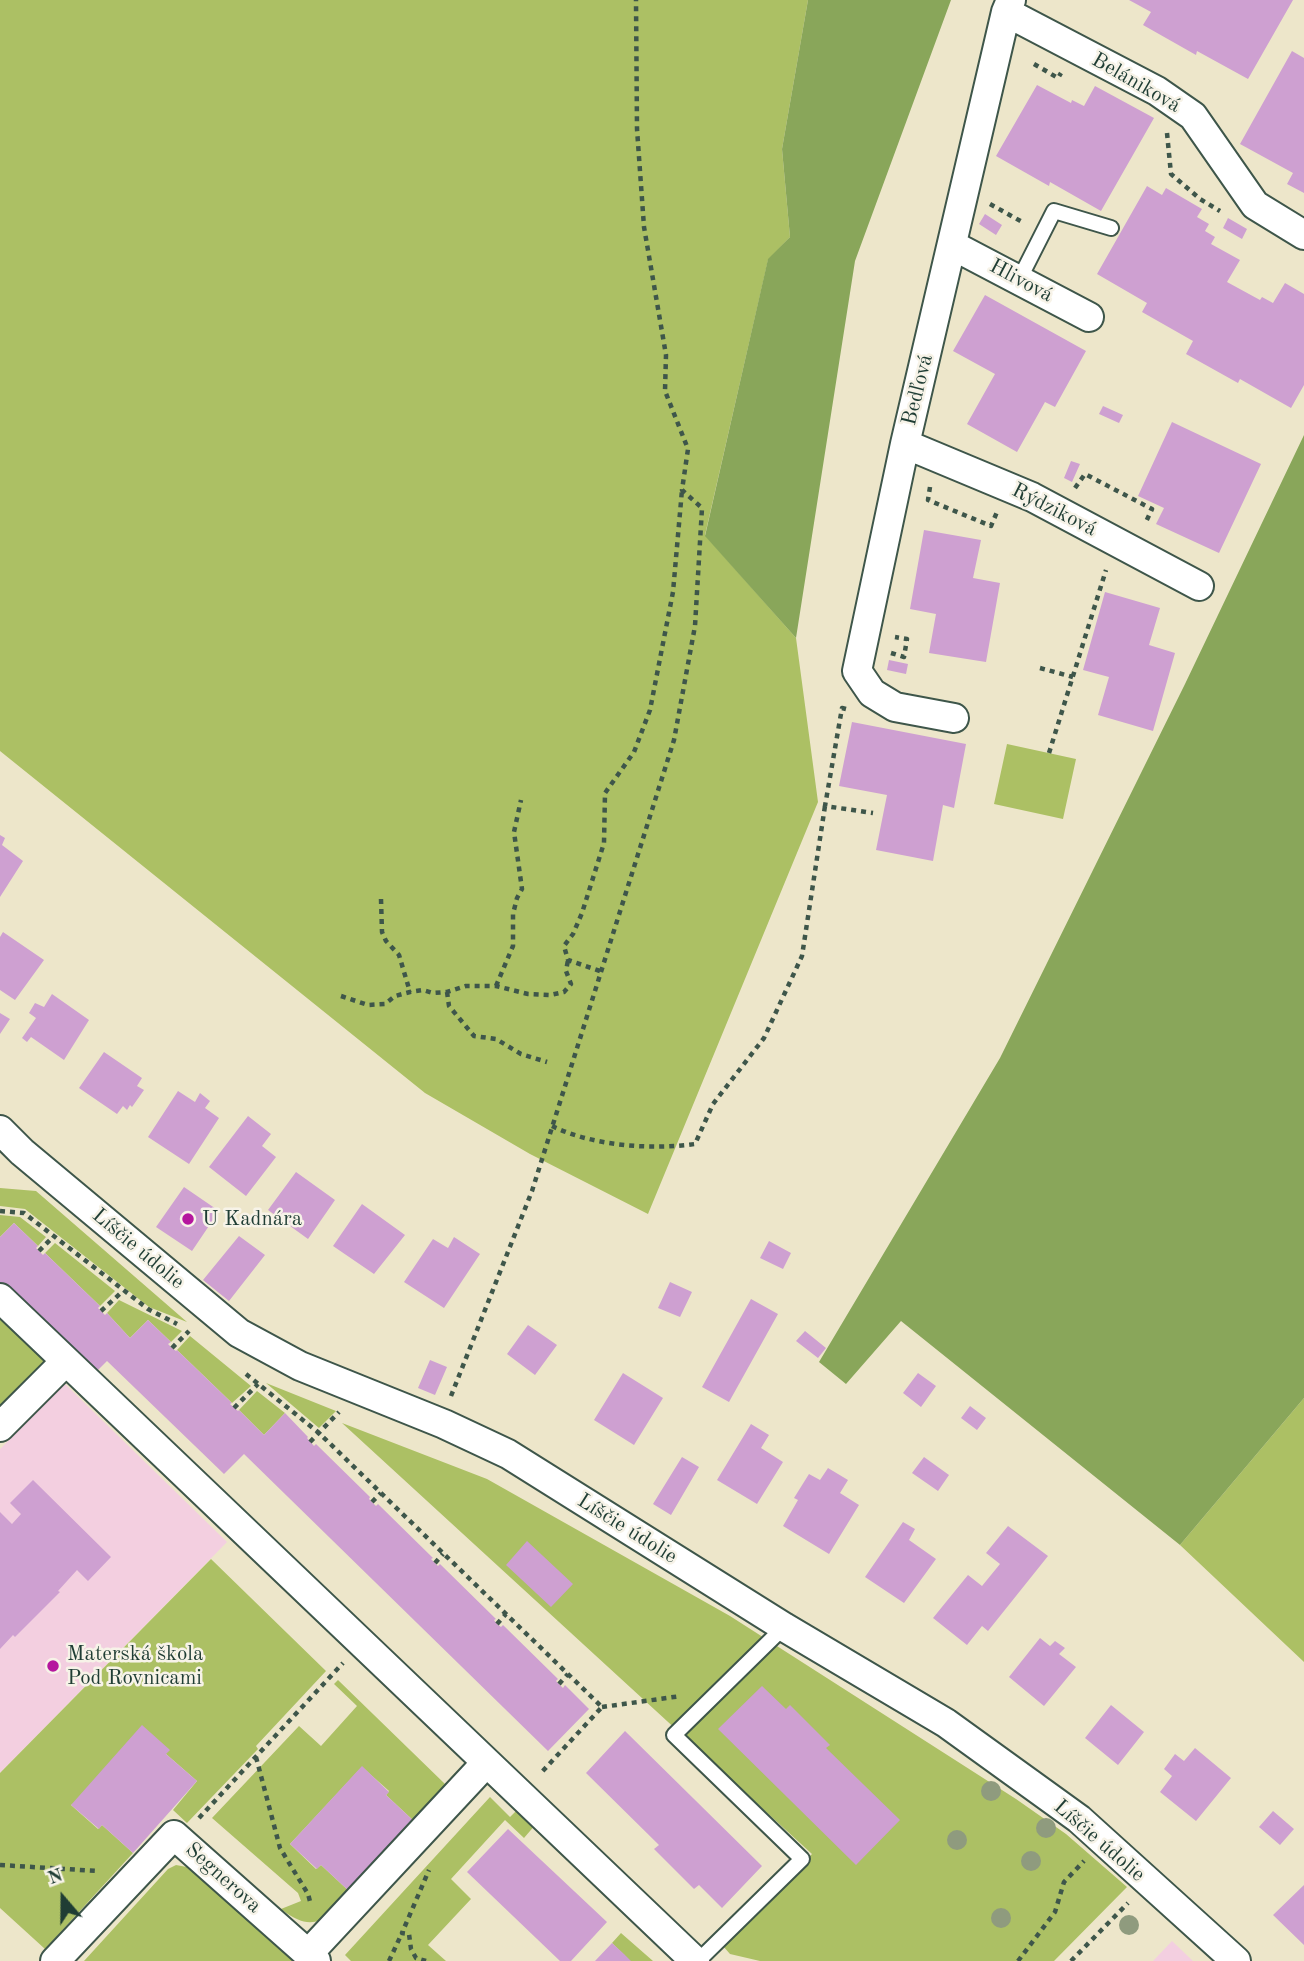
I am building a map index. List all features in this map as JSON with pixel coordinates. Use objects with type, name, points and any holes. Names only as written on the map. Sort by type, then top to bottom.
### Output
[{"type":"street","name":"Belániková","points":[[1009,6],[1157,91],[1193,116],[1255,205],[1304,235]]},
{"type":"street","name":"Bedľová","points":[[954,718],[895,707],[872,693],[857,671],[905,444],[1009,6]]},
{"type":"street","name":"Hlivová","points":[[952,245],[1089,317]]},
{"type":"street","name":"Rýdziková","points":[[905,444],[1032,497],[1199,586]]},
{"type":"street","name":"Líščie údolie","points":[[0,1130],[11,1154],[239,1333],[300,1366],[508,1454],[784,1627],[946,1723],[1079,1819],[1236,1961]]},
{"type":"street","points":[[0,1298],[697,1961]]},
{"type":"street","points":[[0,1427],[65,1362]]},
{"type":"street","name":"Segnerova","points":[[55,1961],[174,1835],[312,1957],[486,1763]]},
{"type":"lane","points":[[1020,280],[1054,211],[1111,228]]},
{"type":"lane","points":[[697,1961],[802,1859],[674,1735],[784,1627]]},
{"type":"path","points":[[341,996],[368,1005],[385,1004],[395,996],[423,990],[433,993],[466,986],[496,986],[528,994],[550,995],[564,992],[570,984],[564,946],[582,914],[604,843],[605,793],[634,752],[650,710],[673,592],[688,449],[664,391],[666,355],[645,227],[637,129],[636,0]]},
{"type":"path","points":[[1027,60],[1058,78],[1063,68]]},
{"type":"path","points":[[1166,121],[1171,174],[1200,200],[1222,212]]},
{"type":"path","points":[[987,202],[1024,222],[1017,231]]},
{"type":"path","points":[[440,1423],[532,1191],[674,740],[695,626],[702,508],[682,490]]},
{"type":"path","points":[[1049,753],[1108,563]]},
{"type":"path","points":[[1040,668],[1073,677]]},
{"type":"path","points":[[552,1126],[579,1137],[624,1145],[695,1144],[713,1104],[764,1038],[802,956],[842,708],[855,710]]},
{"type":"path","points":[[496,986],[513,946],[513,914],[522,889],[522,872],[514,832],[521,800]]},
{"type":"path","points":[[825,806],[873,813]]},
{"type":"path","points":[[381,899],[382,932],[386,941],[400,955],[410,992]]},
{"type":"path","points":[[568,960],[600,971]]},
{"type":"path","points":[[447,992],[449,1006],[474,1036],[496,1039],[521,1054],[547,1062]]},
{"type":"path","points":[[0,1211],[24,1213],[148,1309],[199,1338]]},
{"type":"path","points":[[39,1251],[53,1237]]},
{"type":"path","points":[[102,1311],[123,1291]]},
{"type":"path","points":[[172,1348],[189,1331]]},
{"type":"path","points":[[237,1367],[319,1433],[602,1707]]},
{"type":"path","points":[[234,1408],[258,1384]]},
{"type":"path","points":[[310,1442],[348,1403]]},
{"type":"path","points":[[372,1502],[381,1493]]},
{"type":"path","points":[[435,1563],[443,1554]]},
{"type":"path","points":[[497,1624],[506,1615]]},
{"type":"path","points":[[180,1840],[361,1643]]},
{"type":"path","points":[[559,1684],[568,1674]]},
{"type":"path","points":[[520,1795],[602,1707],[721,1690]]},
{"type":"path","points":[[256,1757],[280,1848],[308,1894],[311,1907]]},
{"type":"path","points":[[1018,1961],[1055,1912],[1064,1882],[1092,1853]]},
{"type":"path","points":[[389,1961],[435,1857]]},
{"type":"path","points":[[0,1865],[138,1873]]},
{"type":"path","points":[[1071,1961],[1129,1902]]},
{"type":"path","points":[[401,1933],[409,1934],[411,1950],[416,1958],[425,1961]]},
{"type":"shaded area","name":"Materská škola Pod Rovnicami","points":[[65,1384],[227,1542],[0,1773],[0,1449]]},
{"type":"shaded area","points":[[1172,1941],[1193,1961],[1153,1961]]},
{"type":"green space","points":[[0,0],[808,0],[782,149],[790,237],[768,260],[705,535],[796,638],[818,802],[648,1214],[530,1154],[425,1093],[0,751]]},
{"type":"green space","points":[[808,0],[951,0],[855,261],[796,638],[705,536],[768,259],[790,237],[782,149]]},
{"type":"green space","points":[[1304,435],[1304,1398],[1180,1545],[901,1321],[846,1384],[819,1362],[1000,1058],[1185,684]]},
{"type":"green space","points":[[1007,744],[1076,759],[1063,819],[994,804]]},
{"type":"green space","points":[[0,1188],[36,1191],[187,1322],[149,1307],[25,1209],[0,1206]]},
{"type":"green space","points":[[0,1215],[20,1217],[46,1237],[38,1246],[14,1223],[0,1237]]},
{"type":"green space","points":[[55,1243],[115,1291],[100,1306],[45,1253]]},
{"type":"green space","points":[[119,1300],[182,1331],[171,1342],[148,1320],[130,1338],[107,1313]]},
{"type":"green space","points":[[0,1304],[47,1362],[0,1408]]},
{"type":"green space","points":[[190,1336],[251,1386],[232,1403],[177,1350]]},
{"type":"green space","points":[[266,1383],[336,1411],[319,1428]]},
{"type":"green space","points":[[257,1391],[285,1413],[264,1435],[239,1410]]},
{"type":"green space","points":[[1304,1398],[1304,1662],[1180,1545]]},
{"type":"green space","points":[[342,1423],[487,1479],[730,1616],[1016,1799],[1066,1834],[1127,1887],[1054,1961],[760,1961],[730,1954],[723,1946],[812,1854]]},
{"type":"green space","points":[[211,1559],[326,1671],[256,1746],[258,1749],[187,1823],[173,1810],[197,1781],[166,1754],[71,1805],[98,1829],[102,1825],[133,1853],[45,1949],[0,1908],[0,1773]]},
{"type":"green space","points":[[338,1680],[445,1784],[455,1773],[459,1777],[416,1823],[386,1795],[389,1791],[362,1767],[290,1844],[316,1869],[321,1865],[351,1893],[319,1921],[302,1921],[281,1909],[301,1901],[298,1893],[212,1818],[299,1726],[321,1746],[357,1706],[334,1684]]},
{"type":"green space","points":[[490,1797],[510,1817],[519,1808],[536,1824],[524,1838],[505,1820],[451,1879],[471,1899],[428,1945],[446,1961],[351,1961],[345,1955]]},
{"type":"green space","points":[[176,1865],[192,1868],[295,1961],[84,1961],[168,1869]]},
{"type":"green space","points":[[621,1933],[653,1961],[630,1961],[612,1943]]},
{"type":"building","points":[[1129,0],[1293,0],[1248,79],[1197,51],[1196,55],[1143,25],[1151,12]]},
{"type":"building","points":[[1292,51],[1304,58],[1304,193],[1287,184],[1293,173],[1240,144]]},
{"type":"building","points":[[1037,85],[1071,103],[1072,100],[1084,106],[1095,86],[1154,118],[1101,211],[996,156]]},
{"type":"building","points":[[1147,186],[1162,195],[1166,188],[1202,209],[1197,217],[1209,224],[1205,231],[1215,237],[1211,244],[1240,260],[1227,282],[1260,300],[1262,297],[1273,303],[1285,283],[1304,294],[1304,385],[1291,408],[1240,379],[1238,383],[1186,354],[1193,341],[1142,312],[1147,303],[1097,274]]},
{"type":"building","points":[[985,214],[1002,225],[996,235],[979,224]]},
{"type":"building","points":[[1228,218],[1247,229],[1242,239],[1223,228]]},
{"type":"building","points":[[985,295],[1086,351],[1055,407],[1045,402],[1017,452],[967,424],[995,374],[953,351]]},
{"type":"building","points":[[1103,406],[1123,415],[1119,423],[1099,414]]},
{"type":"building","points":[[1172,422],[1261,464],[1219,553],[1156,524],[1164,508],[1138,496]]},
{"type":"building","points":[[1071,461],[1080,464],[1072,482],[1064,478]]},
{"type":"building","points":[[924,530],[981,540],[973,578],[1000,583],[986,662],[929,653],[936,614],[910,609]]},
{"type":"building","points":[[1105,592],[1160,608],[1149,645],[1175,653],[1153,731],[1098,715],[1109,677],[1083,670]]},
{"type":"building","points":[[889,660],[908,664],[906,674],[887,670]]},
{"type":"building","points":[[852,722],[966,744],[954,808],[943,805],[933,861],[876,850],[887,795],[839,786]]},
{"type":"building","points":[[0,835],[5,838],[2,845],[23,861],[0,897]]},
{"type":"building","points":[[3,932],[44,960],[15,1000],[0,990],[0,937]]},
{"type":"building","points":[[52,994],[89,1020],[64,1060],[31,1037],[27,1042],[22,1038],[36,1018],[29,1013],[35,1003],[44,1007]]},
{"type":"building","points":[[0,1013],[10,1019],[0,1034]]},
{"type":"building","points":[[104,1052],[142,1078],[137,1086],[144,1090],[132,1107],[130,1105],[127,1110],[123,1106],[117,1114],[79,1088]]},
{"type":"building","points":[[178,1091],[195,1102],[200,1093],[210,1101],[205,1108],[219,1118],[189,1164],[148,1137]]},
{"type":"building","points":[[248,1116],[271,1134],[262,1146],[276,1157],[246,1196],[209,1167]]},
{"type":"building","points":[[296,1172],[335,1200],[308,1239],[268,1210]]},
{"type":"building","name":"U Kadnára","points":[[184,1187],[219,1211],[192,1251],[156,1227]]},
{"type":"building","points":[[362,1204],[405,1235],[374,1274],[333,1246]]},
{"type":"building","points":[[14,1223],[38,1246],[36,1248],[43,1255],[45,1253],[130,1338],[148,1320],[171,1342],[168,1344],[172,1348],[264,1435],[285,1413],[314,1446],[316,1444],[376,1506],[378,1504],[438,1566],[440,1564],[496,1619],[494,1620],[497,1624],[501,1627],[503,1625],[558,1679],[556,1681],[563,1688],[565,1685],[589,1709],[548,1751],[244,1454],[224,1474],[107,1361],[91,1377],[0,1288],[0,1237]]},
{"type":"building","points":[[239,1236],[265,1255],[229,1301],[203,1280]]},
{"type":"building","points":[[454,1237],[480,1254],[444,1308],[404,1282],[433,1239],[448,1248]]},
{"type":"building","points":[[769,1241],[791,1253],[783,1269],[760,1258]]},
{"type":"building","points":[[670,1282],[692,1292],[680,1317],[658,1308]]},
{"type":"building","points":[[751,1299],[778,1314],[729,1402],[702,1387]]},
{"type":"building","points":[[528,1325],[557,1345],[535,1375],[507,1354]]},
{"type":"building","points":[[805,1331],[826,1348],[818,1358],[796,1341]]},
{"type":"building","points":[[430,1360],[447,1367],[435,1395],[418,1388]]},
{"type":"building","points":[[623,1373],[663,1398],[634,1445],[594,1420]]},
{"type":"building","points":[[918,1373],[936,1386],[921,1407],[903,1393]]},
{"type":"building","points":[[970,1406],[986,1418],[977,1430],[961,1418]]},
{"type":"building","points":[[751,1424],[769,1435],[761,1448],[783,1462],[757,1504],[717,1480]]},
{"type":"building","points":[[682,1457],[699,1467],[671,1515],[653,1504]]},
{"type":"building","points":[[924,1457],[949,1475],[938,1491],[912,1473]]},
{"type":"building","points":[[828,1468],[848,1480],[840,1493],[859,1505],[829,1554],[783,1526],[798,1500],[794,1498],[809,1474],[820,1480]]},
{"type":"building","points":[[33,1480],[111,1557],[88,1581],[77,1570],[58,1591],[60,1592],[0,1649],[0,1512],[12,1524],[21,1514],[10,1503]]},
{"type":"building","points":[[903,1522],[915,1529],[909,1540],[936,1559],[904,1603],[865,1577]]},
{"type":"building","points":[[1008,1526],[1048,1556],[988,1631],[982,1626],[967,1645],[933,1618],[968,1575],[982,1586],[1000,1564],[986,1553]]},
{"type":"building","points":[[527,1541],[573,1584],[551,1607],[506,1565]]},
{"type":"building","points":[[1040,1638],[1050,1646],[1055,1641],[1065,1648],[1059,1654],[1076,1667],[1044,1706],[1009,1677]]},
{"type":"building","points":[[762,1686],[786,1709],[790,1705],[830,1745],[826,1748],[900,1820],[856,1865],[718,1729]]},
{"type":"building","points":[[1111,1705],[1144,1732],[1118,1765],[1085,1738]]},
{"type":"building","points":[[142,1725],[170,1750],[166,1754],[197,1781],[133,1853],[102,1825],[99,1829],[71,1805]]},
{"type":"building","points":[[625,1731],[762,1866],[722,1908],[699,1885],[694,1889],[654,1849],[659,1845],[586,1773]]},
{"type":"building","points":[[1195,1748],[1231,1778],[1196,1821],[1160,1792],[1172,1776],[1164,1769],[1175,1754],[1184,1761]]},
{"type":"building","points":[[362,1766],[389,1792],[386,1795],[416,1823],[351,1893],[321,1865],[317,1869],[290,1844]]},
{"type":"building","points":[[1273,1811],[1294,1829],[1280,1845],[1259,1827]]},
{"type":"building","points":[[508,1829],[607,1922],[571,1961],[560,1961],[467,1872]]},
{"type":"building","points":[[1304,1885],[1304,1945],[1273,1915]]},
{"type":"building","points":[[612,1943],[624,1954],[631,1961],[595,1961]]},
{"type":"place","name":"U Kadnára","points":[[188,1219]]},
{"type":"place","name":"Materská škola Pod Rovnicami","points":[[53,1666]]}]
